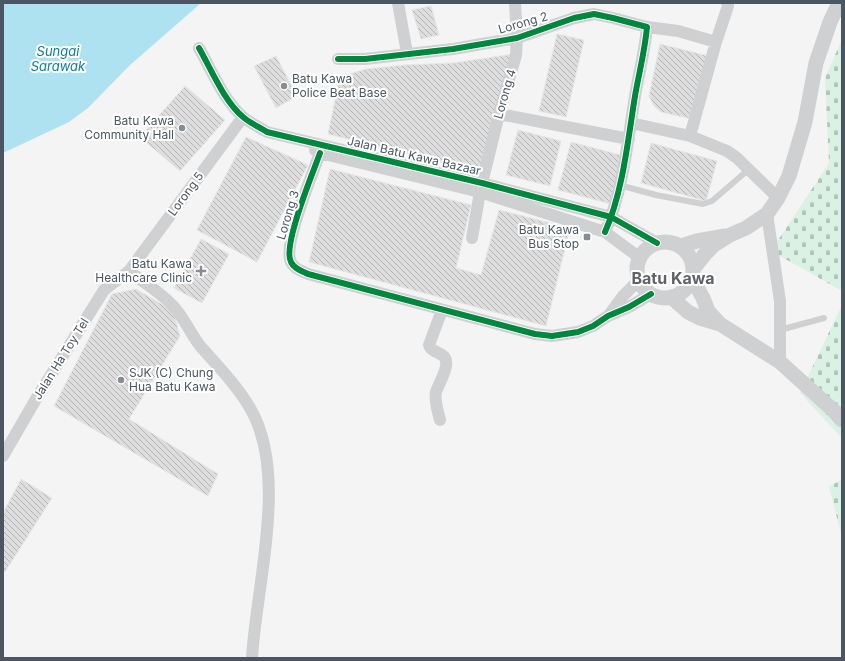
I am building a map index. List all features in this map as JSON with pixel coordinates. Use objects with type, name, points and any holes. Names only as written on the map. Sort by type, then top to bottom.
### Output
[{"type":"street","points":[[398,3],[407,53]]},
{"type":"street","name":"Lorong 4","points":[[472,238],[481,188],[499,114],[516,55],[517,38],[515,3]]},
{"type":"street","points":[[690,136],[716,42],[728,6],[727,3]]},
{"type":"street","points":[[838,415],[780,362],[720,324],[708,311],[693,273],[689,254],[681,246],[672,243],[657,243],[646,250],[640,258],[637,268],[639,280],[644,288],[651,294],[661,298],[677,295],[689,286],[693,273],[705,254],[714,245],[730,235],[746,228],[767,214],[778,198],[789,176],[805,122],[816,63],[830,22],[839,3]]},
{"type":"street","name":"Lorong 2","points":[[338,60],[365,59],[407,53],[453,49],[517,38],[574,18],[594,14],[647,27],[678,31],[716,42]]},
{"type":"street","points":[[604,232],[611,217],[629,139],[639,70],[646,42],[647,27]]},
{"type":"street","name":"Jalan Batu Kawa Bazaar","points":[[199,48],[223,92],[235,109],[243,117],[267,132],[481,188],[604,232],[640,258]]},
{"type":"street","points":[[499,114],[629,139]]},
{"type":"street","name":"Lorong 5","points":[[129,271],[243,117]]},
{"type":"street","points":[[631,123],[690,136],[727,151],[778,198]]},
{"type":"street","name":"Jalan Batu Kawa Bazaar","points":[[296,140],[320,153],[611,217],[657,243]]},
{"type":"street","name":"Lorong 3","points":[[320,153],[293,230],[289,251],[290,261],[295,268],[308,274],[535,334],[552,336],[578,332],[592,326],[608,316]]},
{"type":"street","points":[[767,214],[780,301],[780,362]]},
{"type":"street","points":[[681,246],[697,241],[730,235]]},
{"type":"street","points":[[129,271],[165,298],[175,308],[199,344],[223,372],[250,409],[264,443],[269,492],[266,544],[253,633],[252,658]]},
{"type":"street","name":"Jalan Ha Toy Tel","points":[[4,453],[104,290],[129,271]]},
{"type":"street","points":[[608,316],[623,296],[639,280]]},
{"type":"street","points":[[608,316],[629,307],[651,294]]},
{"type":"street","points":[[671,297],[688,312],[700,318],[720,324]]},
{"type":"street","points":[[440,420],[436,405],[436,393],[446,362],[444,356],[432,349],[429,345],[442,310]]},
{"type":"lane","points":[[619,186],[703,204],[712,201],[748,170]]},
{"type":"lane","points":[[780,330],[824,318]]},
{"type":"green space","points":[[842,39],[842,291],[771,251],[829,163],[825,78]]},
{"type":"green space","points":[[842,305],[842,438],[800,393]]},
{"type":"green space","points":[[842,479],[842,537],[829,487]]},
{"type":"water","name":"Sungai Sarawak","points":[[3,3],[201,3],[129,66],[88,108],[69,122],[3,153]]},
{"type":"building","points":[[431,6],[439,35],[421,39],[412,10]]},
{"type":"building","points":[[557,34],[584,40],[566,117],[539,111]]},
{"type":"building","points":[[660,44],[709,56],[692,119],[661,112],[654,106],[649,96]]},
{"type":"building","points":[[514,54],[480,172],[328,134],[340,77],[366,69],[405,65],[453,63]]},
{"type":"building","points":[[276,56],[297,96],[276,108],[254,66]]},
{"type":"building","name":"Batu Kawa Community Hall","points":[[185,86],[225,120],[180,171],[140,137]]},
{"type":"building","points":[[518,130],[561,141],[550,186],[506,175]]},
{"type":"building","points":[[246,137],[308,165],[257,262],[197,230]]},
{"type":"building","points":[[571,142],[624,156],[611,204],[558,190]]},
{"type":"building","points":[[651,143],[717,161],[706,201],[641,183]]},
{"type":"building","points":[[330,169],[471,205],[456,268],[481,275],[499,210],[570,228],[546,326],[309,262]]},
{"type":"building","name":"Batu Kawa Healthcare Clinic","points":[[201,239],[229,254],[202,303],[174,288]]},
{"type":"building","name":"SJK (C) Chung Hua Batu Kawa","points":[[136,289],[173,311],[180,336],[129,419],[218,474],[208,496],[54,406],[112,294]]},
{"type":"building","points":[[21,479],[52,498],[5,572],[3,571],[3,513]]},
{"type":"cycle path","points":[[338,59],[365,59],[453,49],[517,38],[574,18],[594,14],[647,27],[621,183],[605,232]]},
{"type":"cycle path","points":[[199,48],[218,84],[236,110],[246,119],[267,132],[482,183],[611,217],[657,243]]},
{"type":"cycle path","points":[[320,153],[305,192],[294,226],[291,241],[289,254],[291,262],[298,270],[308,274],[535,334],[552,336],[578,332],[593,326],[608,316],[629,307],[651,294]]},
{"type":"place","name":"Batu Kawa Police Beat Base","points":[[284,86]]},
{"type":"place","name":"Batu Kawa Community Hall","points":[[182,128]]},
{"type":"place","name":"Batu Kawa Bus Stop","points":[[587,237]]},
{"type":"place","name":"Batu Kawa Healthcare Clinic","points":[[201,271]]},
{"type":"place","name":"SJK (C) Chung Hua Batu Kawa","points":[[121,380]]},
{"type":"district","name":"Batu Kawa","points":[[673,278]]}]
